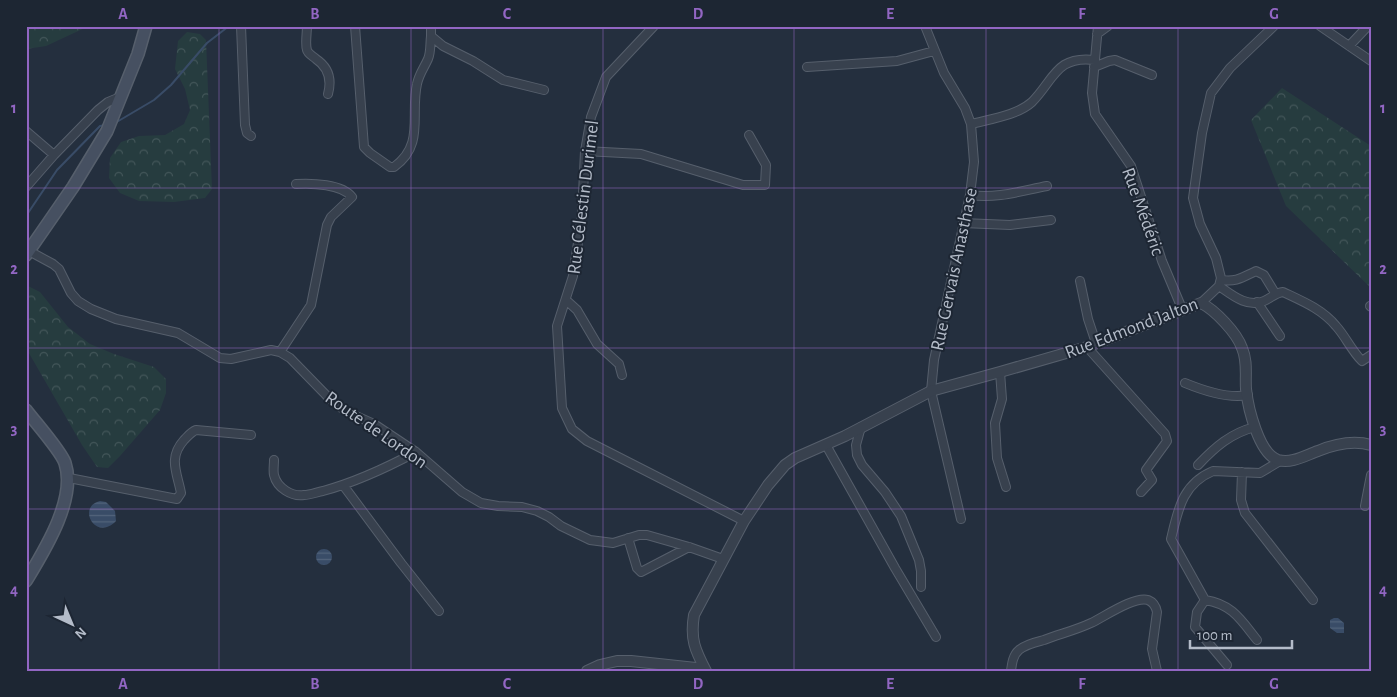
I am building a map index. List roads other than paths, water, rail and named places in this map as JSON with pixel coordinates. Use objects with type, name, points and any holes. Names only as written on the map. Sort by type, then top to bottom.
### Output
[{"type":"main road","points":[[28,253],[74,187],[107,129],[138,54],[146,26]]},
{"type":"main road","points":[[26,410],[65,461],[69,478],[66,503],[38,562],[26,582]]},
{"type":"street","points":[[241,26],[245,125],[247,133],[251,136]]},
{"type":"street","points":[[307,26],[307,50],[327,70],[330,85],[328,94]]},
{"type":"street","points":[[356,26],[364,147],[390,167],[394,167],[403,160],[415,135],[416,89],[419,74],[430,53],[431,26]]},
{"type":"street","name":"Rue Célestin Durimel","points":[[654,26],[606,77],[591,116],[584,151],[582,216],[573,276],[557,326],[562,408],[572,429],[587,441],[744,520]]},
{"type":"street","name":"Rue Gervais Anasthase","points":[[925,26],[944,73],[965,108],[971,124],[974,162],[970,195],[934,360],[930,391],[961,520]]},
{"type":"street","points":[[1098,30],[1108,26]]},
{"type":"street","points":[[1274,26],[1230,68],[1211,93],[1202,133],[1193,198],[1200,224],[1216,258],[1220,283],[1243,302],[1264,301],[1275,294],[1283,292],[1318,310],[1337,327],[1346,342],[1362,361],[1371,355]]},
{"type":"street","points":[[1320,26],[1371,61]]},
{"type":"street","points":[[1349,46],[1368,26]]},
{"type":"street","name":"Rue Médéric","points":[[1098,30],[1092,93],[1095,114],[1131,166],[1162,260],[1183,311]]},
{"type":"street","points":[[431,36],[442,46],[472,61],[503,80],[544,90]]},
{"type":"street","points":[[807,67],[897,61],[934,51]]},
{"type":"street","points":[[971,124],[1009,114],[1032,102],[1060,67],[1080,58],[1094,64],[1115,60],[1152,75]]},
{"type":"street","points":[[26,187],[103,105],[120,97]]},
{"type":"street","points":[[26,131],[54,155]]},
{"type":"street","points":[[584,151],[640,154],[743,186],[765,185],[766,164],[749,135]]},
{"type":"street","points":[[28,253],[53,264],[59,269],[71,293],[78,301],[91,310],[116,319],[164,328],[178,333],[220,358],[231,359],[271,350],[280,352],[311,305],[327,225],[331,217],[352,197],[348,192],[319,183],[296,184]]},
{"type":"street","points":[[970,195],[981,197],[1010,194],[1047,186]]},
{"type":"street","points":[[963,223],[1010,225],[1051,220]]},
{"type":"street","points":[[1220,283],[1240,280],[1256,271],[1264,275],[1275,294]]},
{"type":"street","points":[[1080,281],[1091,345],[1166,434],[1167,441],[1146,470],[1152,480],[1141,492]]},
{"type":"street","name":"Rue Edmond Jalton","points":[[706,670],[692,639],[694,615],[744,520],[768,485],[785,465],[795,458],[826,445],[930,391],[1091,345],[1183,311],[1201,303],[1220,283]]},
{"type":"street","points":[[566,300],[577,310],[597,344],[619,364],[622,375]]},
{"type":"street","points":[[1257,302],[1280,336]]},
{"type":"street","points":[[1201,303],[1216,315],[1234,334],[1242,346],[1248,395],[1255,428],[1268,454],[1280,461],[1288,461],[1349,442],[1371,445]]},
{"type":"street","name":"Route de Lordon","points":[[280,352],[290,358],[328,397],[345,410],[374,424],[416,452],[462,492],[481,503],[522,507],[537,512],[549,517],[560,526],[590,540],[613,543],[639,535],[647,535],[723,559]]},
{"type":"street","points":[[1000,372],[1002,399],[995,423],[998,458],[1006,487]]},
{"type":"street","points":[[1185,382],[1200,389],[1234,398],[1248,395]]},
{"type":"street","points":[[862,427],[856,446],[857,455],[862,465],[880,485],[901,516],[919,560],[922,571],[921,587]]},
{"type":"street","points":[[1198,465],[1226,439],[1245,430],[1255,428]]},
{"type":"street","points":[[69,478],[178,499],[181,493],[174,456],[177,448],[192,431],[251,435]]},
{"type":"street","points":[[826,445],[936,637]]},
{"type":"street","points":[[274,460],[276,480],[288,492],[303,496],[342,485],[380,471],[416,452]]},
{"type":"street","points":[[1205,600],[1171,539],[1179,507],[1187,492],[1207,473],[1213,470],[1260,473],[1280,461]]},
{"type":"street","points":[[1242,472],[1241,500],[1245,513],[1313,600]]},
{"type":"street","points":[[1365,506],[1371,475]]},
{"type":"street","points":[[342,485],[439,611]]},
{"type":"street","points":[[628,538],[637,568],[641,572],[688,547]]},
{"type":"street","points":[[1011,671],[1016,653],[1028,645],[1091,623],[1142,600],[1148,600],[1155,606],[1157,612],[1152,649],[1157,671]]},
{"type":"street","points":[[1205,600],[1218,602],[1235,612],[1257,640]]},
{"type":"street","points":[[1205,600],[1197,612],[1195,626],[1227,664]]},
{"type":"street","points":[[686,667],[696,650]]},
{"type":"street","points":[[587,671],[600,664],[616,661],[706,670]]},
{"type":"water","points":[[100,501],[106,502],[115,511],[116,521],[102,528],[91,521],[89,516],[93,504]]},
{"type":"water","points":[[324,549],[330,551],[332,557],[330,563],[324,565],[318,563],[316,557],[318,551]]},
{"type":"water","points":[[1338,618],[1344,623],[1344,633],[1337,633],[1330,628],[1330,620]]},
{"type":"waterway","points":[[115,123],[154,100],[171,85],[207,43],[229,26]]},
{"type":"waterway","points":[[26,216],[57,170],[100,126],[105,125]]}]
